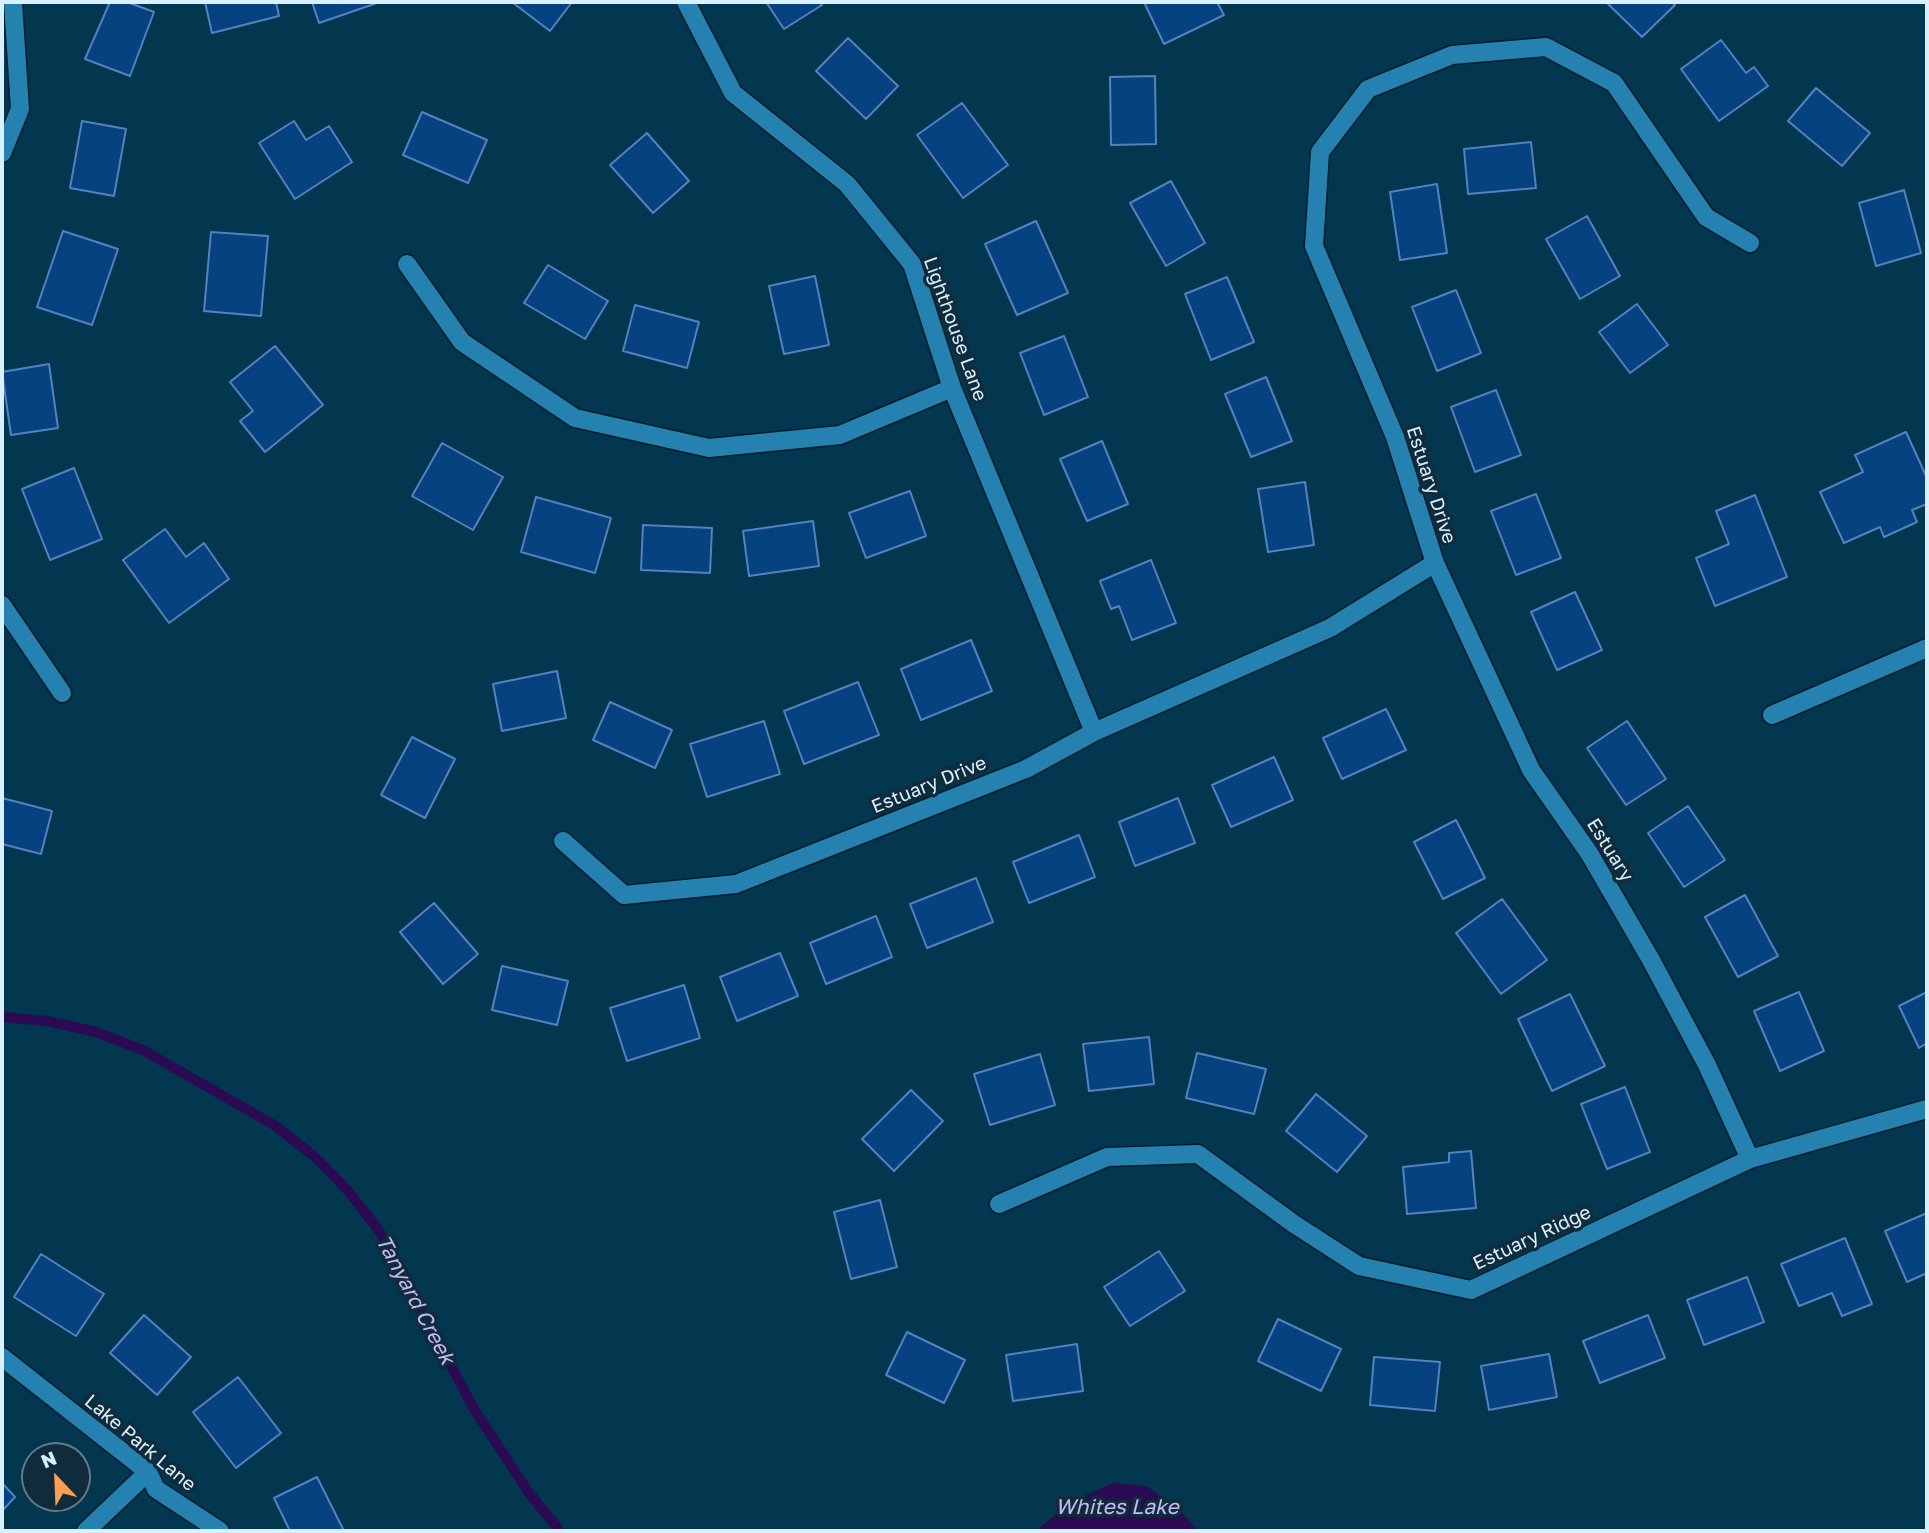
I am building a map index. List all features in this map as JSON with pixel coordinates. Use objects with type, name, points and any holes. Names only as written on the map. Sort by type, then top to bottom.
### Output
[{"type":"street","points":[[2,153],[20,109],[13,2]]},
{"type":"street","name":"Lighthouse Lane","points":[[686,2],[733,93],[846,184],[912,264],[952,388],[1094,732]]},
{"type":"street","name":"Estuary Drive","points":[[563,841],[624,895],[736,884],[1026,769],[1094,732],[1330,628],[1435,563],[1395,437],[1314,246],[1320,152],[1368,89],[1452,55],[1546,47],[1614,83],[1706,217],[1750,243]]},
{"type":"street","points":[[407,264],[462,342],[575,418],[709,448],[840,435],[952,388]]},
{"type":"street","name":"Estuary","points":[[1435,563],[1531,769],[1589,853],[1651,960],[1707,1065],[1750,1159]]},
{"type":"street","points":[[2,605],[62,693]]},
{"type":"street","points":[[1772,715],[1927,648]]},
{"type":"street","name":"Estuary Ridge","points":[[999,1204],[1107,1157],[1198,1154],[1294,1224],[1359,1266],[1471,1290],[1750,1159],[1927,1109]]},
{"type":"street","name":"Lake Park Lane","points":[[2,1357],[148,1472],[156,1489],[220,1531]]},
{"type":"street","points":[[86,1531],[148,1472]]},
{"type":"water","name":"Whites Lake","points":[[1113,1483],[1147,1486],[1182,1513],[1198,1531],[1036,1531],[1070,1503]]},
{"type":"building","points":[[110,2],[127,2],[154,12],[130,76],[85,59]]},
{"type":"building","points":[[205,2],[276,2],[279,16],[212,33]]},
{"type":"building","points":[[312,2],[380,2],[319,23]]},
{"type":"building","points":[[512,2],[572,2],[550,31]]},
{"type":"building","points":[[766,2],[820,2],[822,5],[784,29]]},
{"type":"building","points":[[1144,2],[1217,2],[1224,15],[1164,44]]},
{"type":"building","points":[[1606,2],[1672,2],[1675,5],[1642,37]]},
{"type":"building","points":[[848,38],[898,86],[866,119],[816,71]]},
{"type":"building","points":[[1721,40],[1746,73],[1754,67],[1768,86],[1719,121],[1681,69]]},
{"type":"building","points":[[1155,76],[1156,144],[1111,145],[1110,77]]},
{"type":"building","points":[[1816,88],[1870,133],[1842,166],[1788,121]]},
{"type":"building","points":[[962,103],[1008,165],[963,198],[917,135]]},
{"type":"building","points":[[422,112],[487,140],[468,183],[403,155]]},
{"type":"building","points":[[82,121],[126,129],[114,196],[70,188]]},
{"type":"building","points":[[294,121],[306,140],[329,126],[352,162],[295,199],[259,143]]},
{"type":"building","points":[[647,133],[689,181],[653,213],[610,165]]},
{"type":"building","points":[[1531,142],[1536,188],[1468,194],[1464,149]]},
{"type":"building","points":[[1171,181],[1205,243],[1166,266],[1130,203]]},
{"type":"building","points":[[1437,184],[1447,253],[1400,260],[1390,192]]},
{"type":"building","points":[[1904,190],[1921,253],[1876,266],[1859,203]]},
{"type":"building","points":[[1587,216],[1620,276],[1580,299],[1546,239]]},
{"type":"building","points":[[1036,221],[1068,293],[1017,315],[985,244]]},
{"type":"building","points":[[63,231],[118,249],[92,325],[37,307]]},
{"type":"building","points":[[211,232],[268,236],[261,316],[204,311]]},
{"type":"building","points":[[548,265],[608,301],[585,339],[524,303]]},
{"type":"building","points":[[815,276],[829,345],[784,354],[769,286]]},
{"type":"building","points":[[1227,277],[1254,342],[1211,360],[1185,294]]},
{"type":"building","points":[[1456,290],[1481,353],[1437,371],[1412,307]]},
{"type":"building","points":[[1637,304],[1668,345],[1630,373],[1599,332]]},
{"type":"building","points":[[635,305],[699,322],[687,368],[623,351]]},
{"type":"building","points":[[1064,336],[1088,397],[1044,415],[1020,353]]},
{"type":"building","points":[[275,346],[323,405],[265,452],[240,421],[253,411],[230,382]]},
{"type":"building","points":[[49,364],[58,428],[11,435],[2,372]]},
{"type":"building","points":[[1266,377],[1292,441],[1251,457],[1225,394]]},
{"type":"building","points":[[1496,390],[1521,455],[1475,472],[1451,407]]},
{"type":"building","points":[[1906,432],[1927,478],[1927,504],[1912,510],[1917,522],[1884,537],[1880,527],[1844,543],[1820,492],[1863,472],[1855,455]]},
{"type":"building","points":[[1102,441],[1128,504],[1087,521],[1060,459]]},
{"type":"building","points":[[442,443],[503,477],[473,530],[412,496]]},
{"type":"building","points":[[74,468],[102,539],[50,560],[22,489]]},
{"type":"building","points":[[1305,482],[1314,545],[1268,552],[1258,489]]},
{"type":"building","points":[[910,491],[926,536],[866,558],[849,513]]},
{"type":"building","points":[[1536,494],[1561,558],[1516,575],[1491,511]]},
{"type":"building","points":[[1755,495],[1787,577],[1715,606],[1696,558],[1729,544],[1716,511]]},
{"type":"building","points":[[536,497],[611,518],[595,573],[521,552]]},
{"type":"building","points":[[813,521],[819,566],[749,576],[743,531]]},
{"type":"building","points":[[643,525],[712,528],[710,573],[641,570]]},
{"type":"building","points":[[165,529],[186,557],[204,543],[229,579],[169,623],[123,560]]},
{"type":"building","points":[[1151,560],[1176,623],[1132,640],[1119,606],[1111,609],[1100,581]]},
{"type":"building","points":[[1575,592],[1602,650],[1557,670],[1531,612]]},
{"type":"building","points":[[971,640],[992,691],[921,720],[901,669]]},
{"type":"building","points":[[557,671],[566,718],[502,731],[493,684]]},
{"type":"building","points":[[858,682],[879,735],[804,764],[784,711]]},
{"type":"building","points":[[610,702],[672,730],[655,768],[593,740]]},
{"type":"building","points":[[1386,709],[1406,750],[1342,779],[1323,738]]},
{"type":"building","points":[[764,721],[780,774],[707,797],[690,744]]},
{"type":"building","points":[[1627,721],[1666,779],[1626,805],[1587,748]]},
{"type":"building","points":[[412,737],[455,759],[425,818],[381,795]]},
{"type":"building","points":[[1274,757],[1293,800],[1231,827],[1212,785]]},
{"type":"building","points":[[2,798],[52,811],[41,854],[2,844]]},
{"type":"building","points":[[1178,798],[1195,843],[1135,866],[1119,822]]},
{"type":"building","points":[[1688,806],[1725,860],[1684,887],[1648,833]]},
{"type":"building","points":[[1456,820],[1485,878],[1443,899],[1414,842]]},
{"type":"building","points":[[1079,835],[1095,877],[1029,903],[1013,862]]},
{"type":"building","points":[[976,878],[993,922],[927,948],[910,904]]},
{"type":"building","points":[[1745,895],[1778,956],[1738,977],[1705,917]]},
{"type":"building","points":[[1502,899],[1547,960],[1501,994],[1456,933]]},
{"type":"building","points":[[434,903],[478,954],[443,984],[400,932]]},
{"type":"building","points":[[876,916],[892,957],[826,984],[810,943]]},
{"type":"building","points":[[780,953],[798,996],[737,1021],[720,977]]},
{"type":"building","points":[[502,966],[568,981],[557,1025],[492,1010]]},
{"type":"building","points":[[684,985],[700,1038],[627,1061],[610,1008]]},
{"type":"building","points":[[1799,992],[1824,1051],[1780,1071],[1754,1011]]},
{"type":"building","points":[[1927,992],[1927,1043],[1919,1048],[1899,1006]]},
{"type":"building","points":[[1570,994],[1605,1066],[1552,1091],[1518,1019]]},
{"type":"building","points":[[1149,1037],[1154,1084],[1089,1091],[1083,1044]]},
{"type":"building","points":[[1197,1053],[1266,1069],[1254,1114],[1186,1098]]},
{"type":"building","points":[[1040,1054],[1055,1105],[990,1125],[974,1074]]},
{"type":"building","points":[[1625,1087],[1650,1152],[1607,1169],[1581,1104]]},
{"type":"building","points":[[911,1090],[943,1121],[894,1171],[862,1139]]},
{"type":"building","points":[[1316,1094],[1367,1136],[1337,1172],[1286,1131]]},
{"type":"building","points":[[1471,1151],[1476,1208],[1407,1214],[1403,1167],[1449,1162],[1449,1153]]},
{"type":"building","points":[[880,1200],[897,1267],[851,1279],[834,1212]]},
{"type":"building","points":[[1927,1213],[1927,1273],[1907,1282],[1885,1231]]},
{"type":"building","points":[[1845,1238],[1872,1304],[1842,1316],[1832,1293],[1799,1306],[1781,1264]]},
{"type":"building","points":[[1159,1251],[1185,1291],[1130,1326],[1104,1287]]},
{"type":"building","points":[[41,1254],[104,1294],[76,1336],[14,1297]]},
{"type":"building","points":[[1747,1277],[1764,1322],[1704,1345],[1687,1300]]},
{"type":"building","points":[[144,1315],[191,1357],[157,1395],[110,1353]]},
{"type":"building","points":[[1648,1315],[1665,1358],[1600,1383],[1583,1341]]},
{"type":"building","points":[[1278,1319],[1341,1349],[1321,1391],[1258,1361]]},
{"type":"building","points":[[907,1332],[965,1360],[944,1403],[886,1375]]},
{"type":"building","points":[[1077,1344],[1083,1391],[1013,1401],[1006,1355]]},
{"type":"building","points":[[1549,1354],[1557,1397],[1489,1410],[1481,1366]]},
{"type":"building","points":[[1374,1357],[1440,1362],[1435,1411],[1370,1405]]},
{"type":"building","points":[[238,1377],[281,1433],[236,1468],[193,1412]]},
{"type":"building","points":[[317,1477],[344,1531],[290,1531],[274,1498]]},
{"type":"building","points":[[2,1483],[15,1497],[2,1511]]},
{"type":"waterway","name":"Tanyard Creek","points":[[2,1017],[47,1021],[96,1032],[143,1050],[274,1125],[314,1156],[349,1192],[380,1232],[474,1409],[529,1493],[560,1531]]}]
